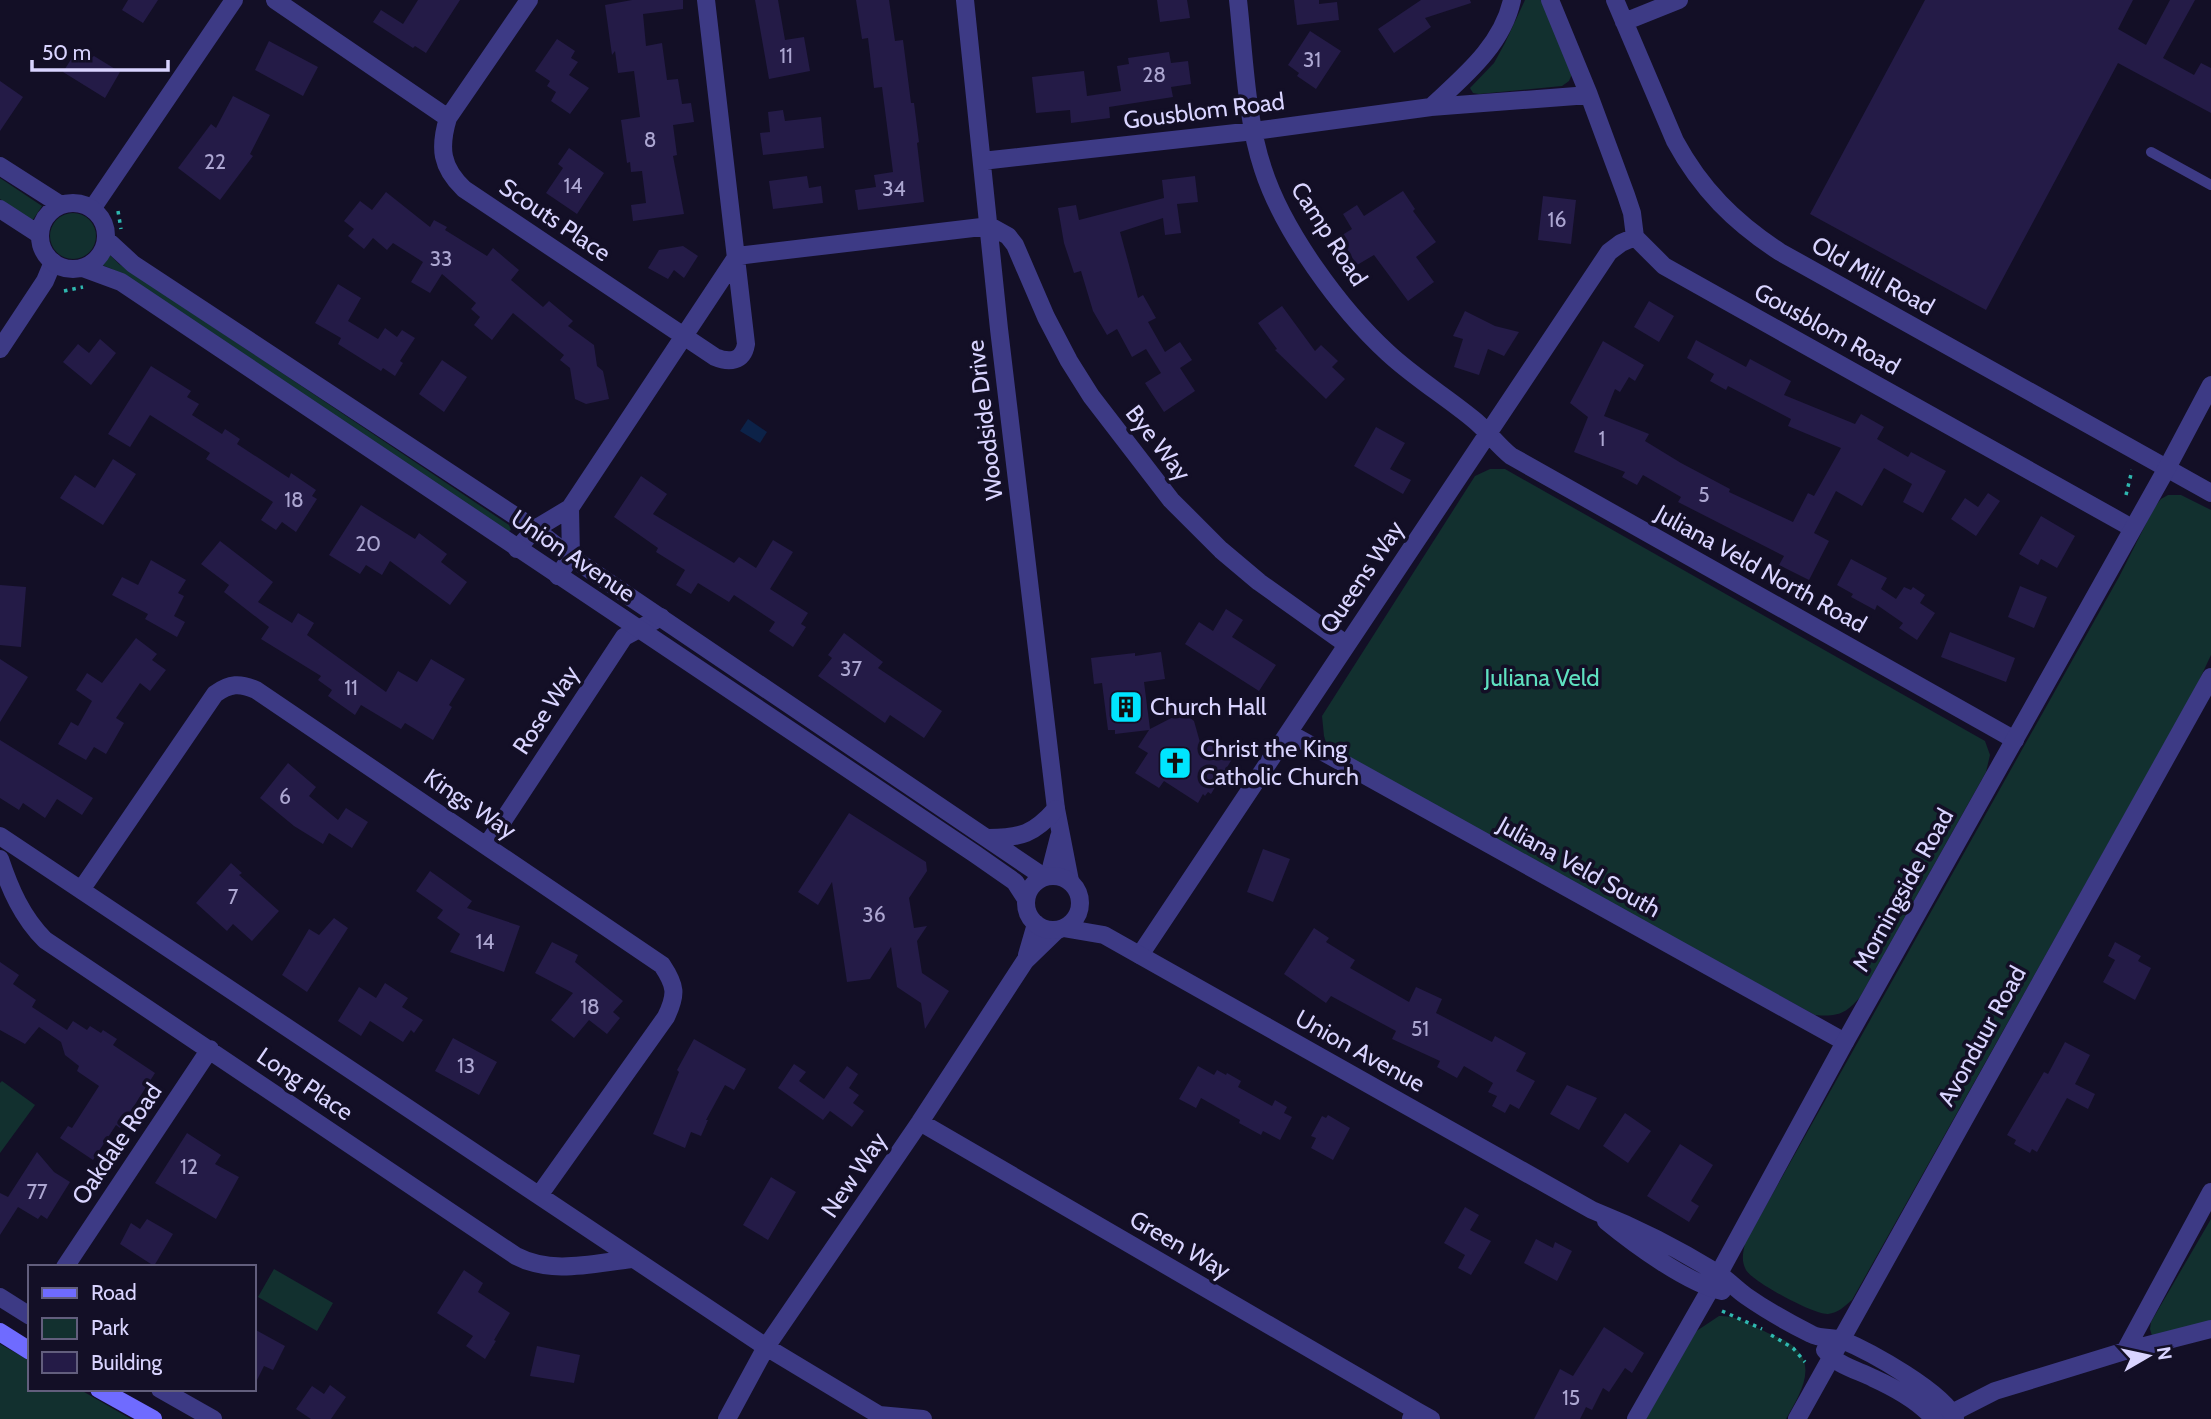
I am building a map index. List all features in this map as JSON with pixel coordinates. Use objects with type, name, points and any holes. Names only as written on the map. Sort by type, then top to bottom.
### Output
[{"type":"main road","points":[[0,1332],[28,1350]]},
{"type":"main road","points":[[104,1391],[153,1419]]},
{"type":"street","points":[[92,209],[234,0]]},
{"type":"street","points":[[275,0],[448,118]]},
{"type":"street","name":"Scouts Place","points":[[529,0],[448,118],[442,138],[444,160],[451,176],[464,189],[725,361],[743,356],[746,344],[706,0]]},
{"type":"street","name":"Woodside Drive","points":[[965,0],[999,329],[1056,809],[1070,881]]},
{"type":"street","name":"Camp Road","points":[[1238,0],[1254,131],[1263,169],[1280,211],[1330,286],[1359,322],[1388,353],[1475,420],[1488,435]]},
{"type":"street","points":[[1431,107],[1471,70],[1495,40],[1512,0]]},
{"type":"street","points":[[1550,0],[1626,195],[1635,237]]},
{"type":"street","name":"Old Mill Road","points":[[1615,0],[1686,162],[1714,200],[1745,228],[1780,252],[2211,493]]},
{"type":"street","points":[[1624,22],[1679,0]]},
{"type":"street","name":"Gousblom Road","points":[[982,161],[1254,131],[1431,107],[1589,95]]},
{"type":"street","points":[[0,166],[61,205]]},
{"type":"street","points":[[77,203],[92,209],[114,235],[94,261],[83,268],[62,267],[53,262],[43,250],[40,235],[46,217],[61,205],[77,203]]},
{"type":"street","points":[[0,209],[40,235]]},
{"type":"street","points":[[517,549],[535,529],[570,508],[737,256],[990,226]]},
{"type":"street","name":"Bye Way","points":[[990,226],[1008,236],[1015,245],[1046,317],[1069,361],[1105,416],[1171,500],[1259,582],[1346,644]]},
{"type":"street","name":"Union Avenue","points":[[114,235],[133,264],[535,529],[571,557],[1046,876]]},
{"type":"street","name":"Gousblom Road","points":[[1635,237],[1664,266],[2132,528]]},
{"type":"street","name":"Queens Way","points":[[1140,955],[1609,252],[1635,237]]},
{"type":"street","points":[[0,349],[45,281],[53,262]]},
{"type":"street","name":"Union Avenue","points":[[83,268],[121,282],[975,854],[1015,882],[1026,899]]},
{"type":"street","name":"Morningside Road","points":[[1636,1419],[2167,468],[2211,384]]},
{"type":"street","name":"Juliana Veld North Road","points":[[1488,435],[1511,456],[2015,740]]},
{"type":"street","points":[[558,576],[571,557],[570,508]]},
{"type":"street","name":"Rose Way","points":[[487,845],[624,637],[661,617]]},
{"type":"street","name":"Avonduur Road","points":[[1797,1419],[2211,677]]},
{"type":"street","name":"Kings Way","points":[[81,890],[215,694],[225,686],[241,684],[256,690],[662,965],[673,982],[674,1001],[666,1017],[540,1194]]},
{"type":"street","name":"Juliana Veld South","points":[[1289,733],[1845,1042]]},
{"type":"street","points":[[975,854],[988,838],[1010,838],[1028,834],[1056,809]]},
{"type":"street","name":"Woodside Drive","points":[[1046,876],[1060,833]]},
{"type":"street","name":"Long Place","points":[[0,836],[540,1194],[632,1259],[879,1417]]},
{"type":"street","name":"Long Place","points":[[0,859],[29,924],[45,940],[531,1264],[550,1267],[632,1259]]},
{"type":"street","points":[[1046,876],[1062,876],[1078,891],[1080,904],[1075,919],[1060,929],[1046,929],[1036,924],[1028,912],[1026,899],[1031,886],[1046,876]]},
{"type":"street","name":"Union Avenue","points":[[1080,904],[1104,935]]},
{"type":"street","name":"New Way","points":[[1025,961],[1036,924]]},
{"type":"street","name":"Union Avenue","points":[[1060,929],[1104,935],[1592,1210],[1634,1227],[1715,1281],[1815,1336],[1840,1340],[1916,1381],[1938,1396],[1949,1417]]},
{"type":"street","name":"New Way","points":[[727,1419],[766,1347],[920,1122],[1025,961],[1060,929]]},
{"type":"street","name":"Oakdale Road","points":[[66,1265],[210,1049]]},
{"type":"street","name":"Green Way","points":[[920,1122],[1419,1416]]},
{"type":"street","points":[[2125,1351],[2211,1192]]},
{"type":"street","points":[[0,1297],[28,1315]]},
{"type":"street","points":[[1949,1417],[1994,1391],[2125,1351],[2211,1329]]},
{"type":"street","name":"Union Avenue","points":[[1815,1336],[1831,1359]]},
{"type":"street","points":[[1831,1359],[1896,1391],[1925,1408],[1934,1419]]},
{"type":"street","points":[[163,1391],[212,1419]]},
{"type":"street","points":[[879,1417],[923,1419]]},
{"type":"lane","points":[[2151,152],[2211,185]]},
{"type":"lane","points":[[872,785],[884,768]]},
{"type":"path","points":[[114,235],[118,211]]},
{"type":"path","points":[[64,290],[88,286]]},
{"type":"path","points":[[2126,495],[2132,470]]},
{"type":"path","points":[[1722,1311],[1748,1322],[1793,1348],[1805,1362]]},
{"type":"green space","points":[[1525,0],[1544,0],[1572,74],[1569,81],[1562,86],[1473,93],[1470,88],[1494,63]]},
{"type":"green space","points":[[0,178],[42,206],[32,221],[0,199]]},
{"type":"green space","points":[[73,213],[89,220],[96,236],[89,252],[73,259],[57,252],[50,236],[57,220]]},
{"type":"green space","points":[[106,251],[119,264],[509,525],[511,530],[507,532],[112,269],[97,263]]},
{"type":"green space","name":"Juliana Veld","points":[[1490,469],[1505,469],[1985,741],[1990,755],[1986,772],[1860,997],[1845,1011],[1835,1015],[1815,1015],[1328,749],[1322,716],[1475,476]]},
{"type":"green space","points":[[2168,495],[2181,495],[2211,510],[2211,655],[2196,687],[1852,1300],[1838,1311],[1828,1314],[1798,1304],[1760,1282],[1746,1270],[1743,1260],[1745,1243],[2119,577],[2154,508]]},
{"type":"green space","points":[[2,1081],[35,1105],[0,1153],[0,1083]]},
{"type":"green space","points":[[2211,1219],[2211,1329],[2152,1336],[2151,1322]]},
{"type":"green space","points":[[274,1269],[333,1303],[317,1331],[258,1297]]},
{"type":"green space","points":[[1719,1316],[1748,1323],[1786,1341],[1801,1354],[1805,1363],[1804,1382],[1786,1419],[1646,1419],[1695,1332]]},
{"type":"green space","points":[[0,1344],[28,1360],[28,1391],[82,1391],[131,1419],[0,1419]]},
{"type":"water","points":[[748,419],[767,432],[760,443],[740,431]]},
{"type":"building","points":[[128,0],[158,0],[143,23],[122,10]]},
{"type":"building","points":[[418,0],[460,0],[426,53],[415,46],[413,48],[373,22],[381,10],[403,24]]},
{"type":"building","points":[[632,0],[683,0],[683,9],[643,14],[646,46],[662,43],[667,80],[678,79],[682,104],[691,103],[694,122],[673,125],[677,155],[673,156],[684,214],[633,221],[631,205],[646,203],[642,171],[631,172],[630,162],[627,163],[621,120],[640,117],[634,71],[618,73],[615,51],[612,55],[605,5]]},
{"type":"building","points":[[755,0],[778,0],[785,40],[804,37],[810,71],[769,79]]},
{"type":"building","points":[[856,0],[889,0],[895,41],[903,40],[911,103],[914,103],[924,202],[858,210],[855,190],[876,187],[874,175],[893,172],[882,87],[874,88],[868,38],[862,39]]},
{"type":"building","points":[[1157,0],[1187,0],[1190,18],[1160,22]]},
{"type":"building","points":[[1294,0],[1319,0],[1319,4],[1337,2],[1339,20],[1297,25]]},
{"type":"building","points":[[1421,0],[1470,0],[1471,3],[1425,18],[1431,27],[1394,53],[1378,29]]},
{"type":"building","points":[[1925,0],[2133,0],[2118,29],[2146,45],[2170,0],[2195,0],[2163,58],[2194,75],[2201,63],[2211,68],[2211,113],[2118,63],[1986,310],[1810,214]]},
{"type":"building","points":[[1310,31],[1341,51],[1316,89],[1297,76],[1299,73],[1288,65]]},
{"type":"building","points":[[557,39],[575,51],[571,58],[578,62],[569,75],[589,88],[570,114],[551,101],[556,92],[547,86],[550,81],[535,71]]},
{"type":"building","points":[[269,41],[318,67],[303,96],[255,70]]},
{"type":"building","points":[[77,50],[91,58],[94,56],[120,72],[105,98],[63,72]]},
{"type":"building","points":[[1169,52],[1171,63],[1188,61],[1191,84],[1171,87],[1173,97],[1109,107],[1110,118],[1071,123],[1070,110],[1036,113],[1032,77],[1084,71],[1087,96],[1121,91],[1117,66],[1129,64],[1128,58]]},
{"type":"building","points":[[0,81],[23,97],[0,131]]},
{"type":"building","points":[[233,96],[270,115],[250,154],[253,156],[220,200],[178,168],[211,124],[216,128]]},
{"type":"building","points":[[783,110],[785,121],[821,117],[824,148],[763,155],[760,133],[770,132],[768,112]]},
{"type":"building","points":[[569,148],[604,173],[577,214],[546,193],[563,168],[558,164]]},
{"type":"building","points":[[807,176],[809,188],[821,186],[823,203],[773,209],[769,181]]},
{"type":"building","points":[[1195,176],[1198,202],[1177,204],[1181,233],[1165,235],[1163,218],[1120,232],[1138,298],[1143,295],[1156,318],[1148,322],[1165,352],[1180,342],[1192,360],[1180,368],[1195,391],[1164,412],[1145,383],[1161,373],[1146,349],[1132,357],[1117,329],[1107,335],[1093,311],[1081,271],[1074,273],[1064,243],[1058,208],[1076,205],[1079,220],[1164,198],[1162,180]]},
{"type":"building","points":[[1403,191],[1415,209],[1413,211],[1436,242],[1416,257],[1434,282],[1408,301],[1374,255],[1357,265],[1339,237],[1352,229],[1343,214],[1357,205],[1364,216]]},
{"type":"building","points":[[386,192],[430,227],[434,220],[487,256],[493,248],[519,270],[511,280],[543,307],[549,301],[573,321],[568,326],[594,345],[597,366],[603,371],[609,399],[586,404],[575,399],[570,368],[560,360],[564,355],[513,313],[492,340],[474,325],[480,317],[471,309],[476,303],[442,274],[430,293],[411,282],[423,262],[393,243],[387,250],[373,238],[364,249],[348,236],[354,229],[344,221],[360,201],[372,210]]},
{"type":"building","points":[[1543,196],[1576,200],[1571,244],[1538,240]]},
{"type":"building","points":[[683,246],[698,256],[684,278],[674,270],[668,279],[648,268],[659,250]]},
{"type":"building","points":[[338,284],[361,298],[348,321],[378,339],[385,328],[397,337],[402,330],[415,338],[400,361],[403,363],[395,376],[383,368],[381,371],[338,344],[341,338],[315,323]]},
{"type":"building","points":[[1649,301],[1674,316],[1659,342],[1634,327]]},
{"type":"building","points":[[1282,306],[1315,351],[1321,345],[1338,361],[1332,367],[1345,379],[1326,399],[1275,350],[1277,349],[1258,323]]},
{"type":"building","points":[[1465,311],[1495,326],[1519,332],[1504,356],[1488,349],[1479,375],[1454,367],[1463,339],[1453,336]]},
{"type":"building","points":[[100,339],[116,353],[91,385],[63,362],[78,344],[89,353]]},
{"type":"building","points":[[1696,340],[1746,367],[1750,359],[1791,381],[1784,395],[1855,424],[1861,414],[1884,427],[1877,439],[1908,457],[1911,452],[1946,471],[1923,513],[1903,502],[1912,484],[1884,468],[1862,506],[1836,491],[1814,533],[1829,541],[1809,580],[1779,565],[1784,556],[1678,502],[1681,497],[1643,475],[1637,485],[1622,477],[1625,472],[1574,452],[1588,417],[1570,403],[1603,341],[1644,365],[1635,381],[1629,377],[1620,392],[1615,389],[1604,416],[1649,434],[1645,441],[1681,463],[1730,489],[1729,492],[1793,522],[1808,493],[1814,496],[1841,448],[1788,426],[1791,419],[1728,386],[1726,390],[1710,381],[1714,374],[1687,358]]},
{"type":"building","points":[[442,360],[467,377],[444,412],[419,394]]},
{"type":"building","points":[[151,366],[191,391],[187,397],[199,404],[192,415],[222,434],[225,429],[240,439],[237,444],[289,478],[291,473],[316,490],[312,496],[317,499],[296,532],[282,522],[276,530],[261,520],[273,502],[206,459],[210,453],[150,415],[130,447],[108,434]]},
{"type":"building","points":[[1376,427],[1405,443],[1390,469],[1411,480],[1403,494],[1354,466]]},
{"type":"building","points":[[113,459],[136,474],[103,525],[60,498],[75,475],[95,488]]},
{"type":"building","points":[[641,476],[667,494],[653,514],[734,563],[739,557],[756,568],[773,540],[793,552],[770,589],[808,613],[801,624],[806,627],[793,647],[769,631],[775,622],[734,595],[729,602],[698,583],[691,594],[676,585],[685,570],[656,552],[658,548],[614,517]]},
{"type":"building","points":[[1988,493],[2000,501],[1976,536],[1951,519],[1965,498],[1978,507]]},
{"type":"building","points":[[361,505],[415,539],[419,533],[447,554],[441,562],[467,582],[450,605],[390,561],[382,575],[366,565],[360,574],[329,555]]},
{"type":"building","points":[[2041,516],[2075,536],[2057,568],[2041,559],[2038,565],[2019,554]]},
{"type":"building","points":[[220,541],[273,582],[258,602],[292,623],[298,613],[314,623],[307,635],[386,692],[398,671],[417,682],[431,659],[465,679],[433,740],[405,723],[401,729],[361,705],[355,715],[328,696],[332,690],[318,680],[321,676],[261,639],[269,627],[224,592],[229,585],[201,564]]},
{"type":"building","points":[[1851,559],[1887,578],[1881,589],[1896,599],[1904,587],[1911,590],[1913,587],[1925,595],[1920,603],[1935,613],[1917,640],[1899,628],[1903,623],[1877,605],[1875,610],[1851,597],[1853,594],[1837,585]]},
{"type":"building","points":[[151,560],[186,580],[178,593],[184,596],[174,616],[185,622],[177,637],[145,619],[148,614],[112,595],[122,577],[138,585]]},
{"type":"building","points":[[0,585],[26,587],[21,647],[0,645]]},
{"type":"building","points":[[2020,586],[2047,597],[2034,628],[2008,617]]},
{"type":"building","points":[[1226,609],[1243,620],[1232,637],[1276,665],[1259,691],[1185,644],[1199,622],[1213,631]]},
{"type":"building","points":[[1950,632],[2015,658],[2006,682],[1941,657]]},
{"type":"building","points":[[844,633],[883,662],[878,668],[942,711],[924,738],[890,715],[885,723],[818,676],[832,658],[828,655]]},
{"type":"building","points":[[136,638],[157,654],[152,660],[166,670],[150,691],[140,683],[116,718],[124,723],[106,754],[94,747],[86,760],[58,744],[71,722],[78,726],[92,701],[76,690],[87,673],[102,683]]},
{"type":"building","points":[[1161,652],[1165,679],[1144,682],[1150,729],[1183,712],[1194,721],[1203,753],[1214,739],[1235,754],[1211,794],[1203,794],[1198,803],[1164,781],[1159,788],[1135,773],[1148,753],[1138,747],[1149,730],[1115,734],[1115,730],[1108,730],[1102,683],[1094,684],[1091,658]]},
{"type":"building","points":[[0,659],[28,677],[0,722]]},
{"type":"building","points":[[0,740],[93,798],[82,815],[57,799],[45,818],[23,803],[19,810],[0,798]]},
{"type":"building","points":[[288,763],[316,787],[309,796],[338,820],[346,808],[368,822],[352,848],[329,833],[323,844],[294,826],[260,798]]},
{"type":"building","points":[[849,813],[926,862],[927,871],[909,898],[914,928],[927,926],[917,941],[922,973],[949,991],[925,1029],[921,1003],[897,987],[891,947],[870,979],[847,982],[832,882],[818,905],[798,892]]},
{"type":"building","points":[[1263,849],[1290,859],[1273,902],[1247,892]]},
{"type":"building","points":[[231,863],[242,873],[239,875],[279,911],[252,941],[233,924],[227,931],[196,903]]},
{"type":"building","points":[[430,871],[472,901],[467,908],[520,926],[504,972],[450,952],[460,934],[437,918],[443,910],[416,891]]},
{"type":"building","points":[[334,918],[348,928],[307,992],[282,975],[309,929],[319,935]]},
{"type":"building","points":[[1314,928],[1329,938],[1326,942],[1355,960],[1350,968],[1409,1002],[1416,987],[1442,999],[1436,1013],[1492,1042],[1495,1036],[1526,1053],[1516,1071],[1535,1081],[1519,1109],[1510,1104],[1505,1113],[1492,1106],[1497,1096],[1488,1092],[1493,1083],[1464,1066],[1457,1078],[1437,1067],[1440,1061],[1392,1039],[1396,1031],[1331,996],[1326,1003],[1284,974]]},
{"type":"building","points":[[552,942],[578,955],[575,962],[623,1001],[613,1012],[620,1018],[607,1034],[589,1020],[574,1038],[551,1020],[573,993],[535,973]]},
{"type":"building","points":[[2115,942],[2141,956],[2138,961],[2151,968],[2135,1000],[2103,982],[2115,960],[2108,956]]},
{"type":"building","points":[[0,962],[19,975],[13,984],[36,1000],[32,1007],[67,1030],[73,1021],[87,1030],[90,1026],[101,1033],[103,1030],[117,1039],[113,1045],[155,1073],[120,1128],[116,1125],[93,1160],[60,1138],[68,1126],[72,1128],[99,1086],[77,1071],[79,1066],[65,1055],[61,1042],[39,1027],[25,1044],[0,1030]]},
{"type":"building","points":[[385,983],[408,998],[402,1007],[423,1020],[414,1033],[411,1030],[403,1042],[370,1021],[361,1036],[338,1021],[359,987],[376,998]]},
{"type":"building","points":[[453,1038],[497,1062],[479,1095],[435,1071]]},
{"type":"building","points":[[694,1039],[746,1069],[734,1090],[725,1085],[706,1120],[701,1136],[691,1132],[685,1148],[653,1134],[679,1072],[677,1070]]},
{"type":"building","points":[[2065,1042],[2090,1055],[2075,1084],[2095,1094],[2088,1109],[2067,1098],[2037,1152],[2032,1149],[2030,1153],[2014,1144],[2016,1140],[2007,1135],[2044,1072],[2048,1074]]},
{"type":"building","points":[[794,1064],[806,1072],[799,1081],[824,1099],[847,1066],[858,1074],[849,1088],[859,1095],[853,1103],[864,1111],[852,1127],[830,1111],[823,1120],[778,1088]]},
{"type":"building","points":[[1198,1066],[1214,1075],[1217,1070],[1226,1075],[1227,1073],[1241,1081],[1238,1087],[1272,1106],[1275,1100],[1287,1107],[1284,1113],[1292,1117],[1280,1140],[1263,1131],[1261,1135],[1201,1098],[1196,1108],[1179,1099]]},
{"type":"building","points":[[1567,1085],[1597,1098],[1579,1130],[1550,1114]]},
{"type":"building","points":[[1625,1113],[1651,1131],[1628,1163],[1603,1146]]},
{"type":"building","points":[[1328,1115],[1350,1128],[1333,1160],[1311,1148],[1316,1138],[1311,1136],[1322,1116],[1326,1118]]},
{"type":"building","points":[[187,1133],[221,1155],[215,1164],[239,1177],[216,1219],[155,1183]]},
{"type":"building","points":[[1680,1144],[1713,1165],[1691,1201],[1699,1206],[1689,1222],[1647,1196]]},
{"type":"building","points":[[37,1152],[54,1172],[70,1182],[47,1219],[41,1215],[38,1219],[18,1207],[0,1235],[0,1193],[8,1197]]},
{"type":"building","points":[[771,1177],[796,1192],[768,1240],[743,1225]]},
{"type":"building","points":[[1465,1207],[1479,1215],[1470,1230],[1491,1241],[1471,1275],[1458,1268],[1465,1255],[1444,1243]]},
{"type":"building","points":[[147,1219],[173,1234],[155,1265],[120,1244],[131,1223],[140,1229]]},
{"type":"building","points":[[1536,1239],[1553,1248],[1555,1242],[1572,1251],[1557,1281],[1524,1263]]},
{"type":"building","points":[[464,1270],[483,1283],[478,1292],[510,1313],[485,1359],[466,1346],[473,1336],[437,1313]]},
{"type":"building","points":[[1604,1327],[1644,1353],[1632,1373],[1625,1368],[1609,1392],[1603,1388],[1592,1410],[1586,1407],[1580,1419],[1534,1419],[1560,1369],[1573,1376]]},
{"type":"building","points":[[256,1330],[285,1346],[273,1370],[264,1366],[256,1382]]},
{"type":"building","points":[[537,1346],[580,1355],[574,1383],[530,1376]]},
{"type":"building","points":[[330,1385],[346,1397],[331,1419],[311,1419],[296,1409],[312,1386],[324,1394]]},
{"type":"place","name":"Church Hall","points":[[1126,707]]},
{"type":"place","name":"Christ the King Catholic Church","points":[[1175,763]]}]
